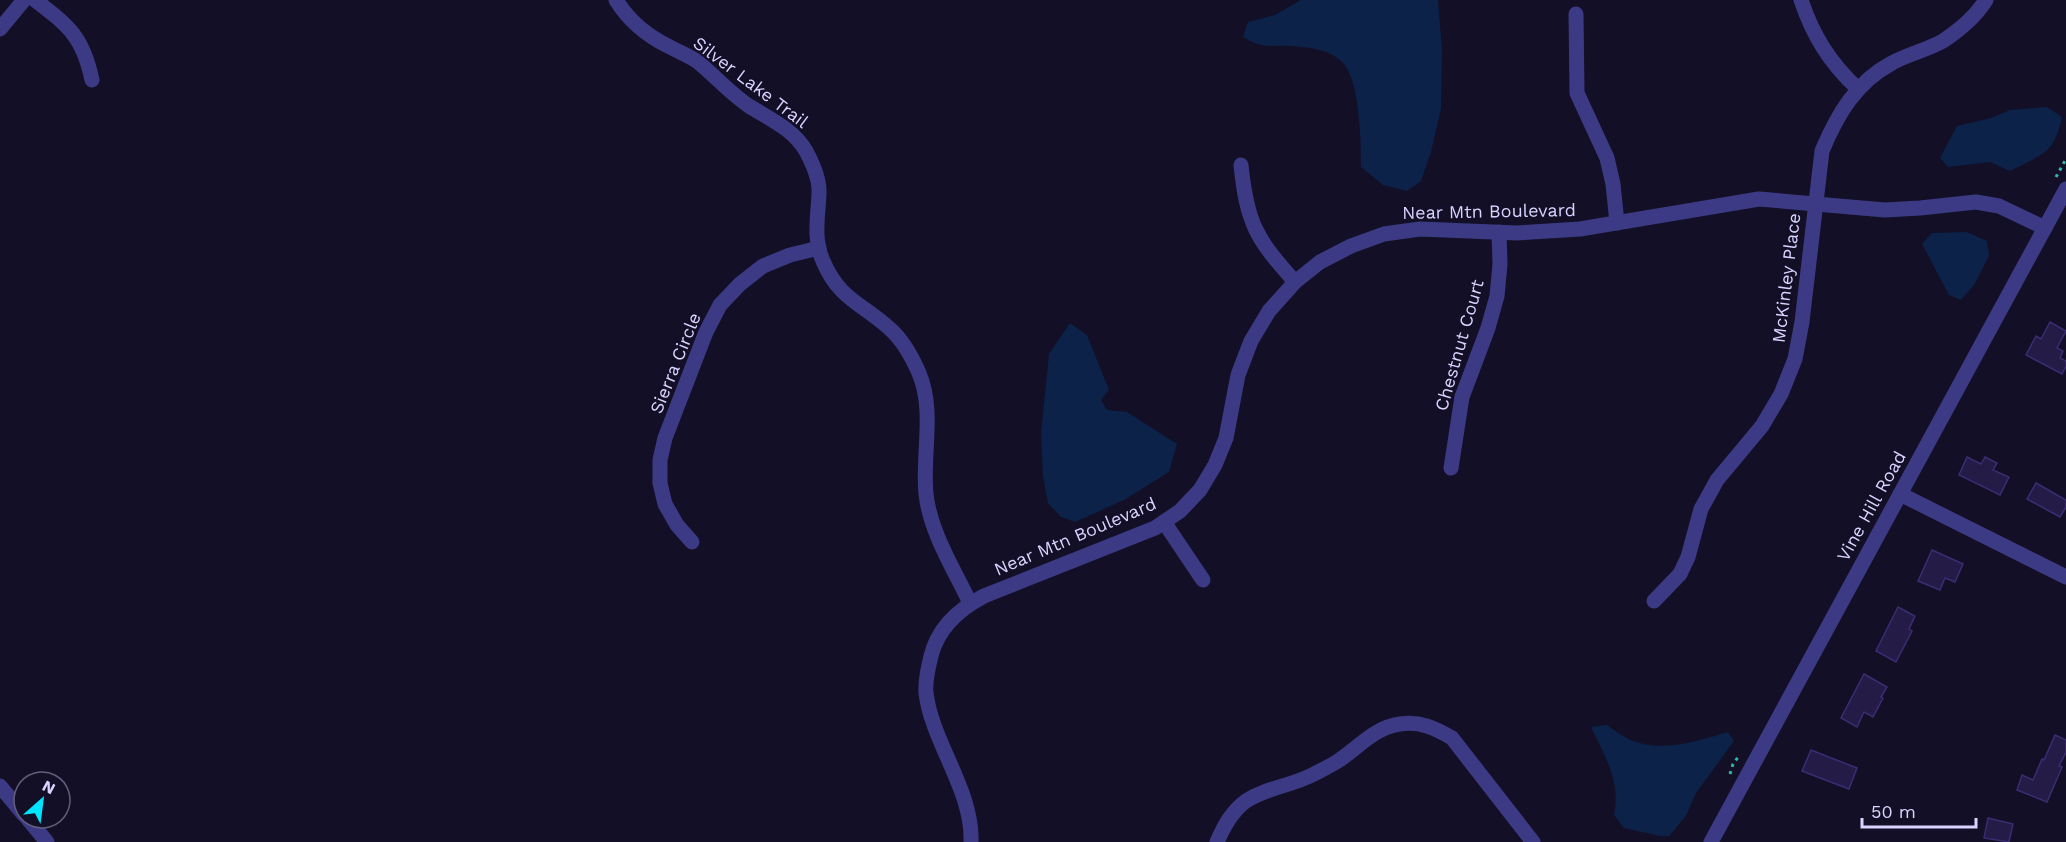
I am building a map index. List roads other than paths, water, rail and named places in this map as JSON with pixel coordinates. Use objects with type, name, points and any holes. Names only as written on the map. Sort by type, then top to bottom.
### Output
[{"type":"street","points":[[0,29],[24,0]]},
{"type":"street","points":[[35,0],[66,24],[79,41],[88,60],[92,80]]},
{"type":"street","name":"Silver Lake Trail","points":[[616,0],[623,12],[644,32],[695,60],[747,105],[790,132],[805,149],[816,170],[819,192],[817,237],[822,260],[833,281],[848,299],[890,328],[908,350],[920,374],[927,401],[924,462],[926,496],[935,530],[970,603]]},
{"type":"street","points":[[1801,0],[1809,25],[1823,50],[1839,71],[1858,89]]},
{"type":"street","name":"McKinley Place","points":[[1654,601],[1680,574],[1688,557],[1701,509],[1717,480],[1762,426],[1781,394],[1795,358],[1802,322],[1822,151],[1832,125],[1858,89],[1892,63],[1942,41],[1963,25],[1986,0]]},
{"type":"street","points":[[1576,14],[1577,93],[1607,158],[1613,184],[1617,223]]},
{"type":"street","points":[[1241,165],[1244,196],[1259,239],[1295,282]]},
{"type":"street","name":"Vine Hill Road","points":[[1711,842],[2066,189]]},
{"type":"street","name":"Near Mtn Boulevard","points":[[971,842],[967,809],[932,716],[926,692],[928,669],[934,646],[946,625],[970,603],[984,596],[1129,539],[1164,522],[1180,511],[1200,490],[1215,465],[1226,438],[1238,375],[1251,341],[1269,311],[1295,282],[1320,262],[1352,246],[1384,234],[1420,229],[1498,232],[1580,229],[1759,199],[1885,210],[1976,202],[1999,206],[2045,228]]},
{"type":"street","name":"Chestnut Court","points":[[1451,468],[1462,397],[1488,328],[1497,296],[1500,264],[1498,232]]},
{"type":"street","name":"Sierra Circle","points":[[692,542],[676,525],[666,504],[660,483],[660,460],[665,438],[706,332],[720,305],[740,284],[763,266],[790,255],[819,248]]},
{"type":"street","points":[[1900,494],[2066,577]]},
{"type":"street","points":[[1164,522],[1203,580]]},
{"type":"street","points":[[1217,842],[1230,816],[1260,792],[1310,776],[1339,761],[1380,730],[1399,724],[1418,723],[1435,728],[1452,738],[1533,842]]},
{"type":"street","points":[[0,786],[12,800]]},
{"type":"street","points":[[37,830],[47,842]]},
{"type":"water","points":[[1301,0],[1438,0],[1442,50],[1441,109],[1431,152],[1421,181],[1407,191],[1383,185],[1361,167],[1356,97],[1349,71],[1338,58],[1319,50],[1261,45],[1243,37],[1248,22],[1275,15]]},
{"type":"water","points":[[2047,107],[2062,117],[2055,139],[2045,152],[2010,171],[1990,162],[1948,167],[1940,158],[1957,126],[1991,118],[2010,110]]},
{"type":"water","points":[[1967,232],[1987,241],[1989,256],[1974,285],[1961,300],[1949,295],[1922,244],[1932,233]]},
{"type":"water","points":[[1070,323],[1087,335],[1109,390],[1101,400],[1107,410],[1127,412],[1177,444],[1169,472],[1124,500],[1075,522],[1061,517],[1048,503],[1043,477],[1041,433],[1049,354]]},
{"type":"water","points":[[1607,725],[1631,740],[1654,746],[1679,744],[1728,732],[1734,741],[1696,793],[1686,816],[1669,836],[1660,836],[1624,828],[1614,815],[1616,803],[1613,780],[1591,727]]}]
